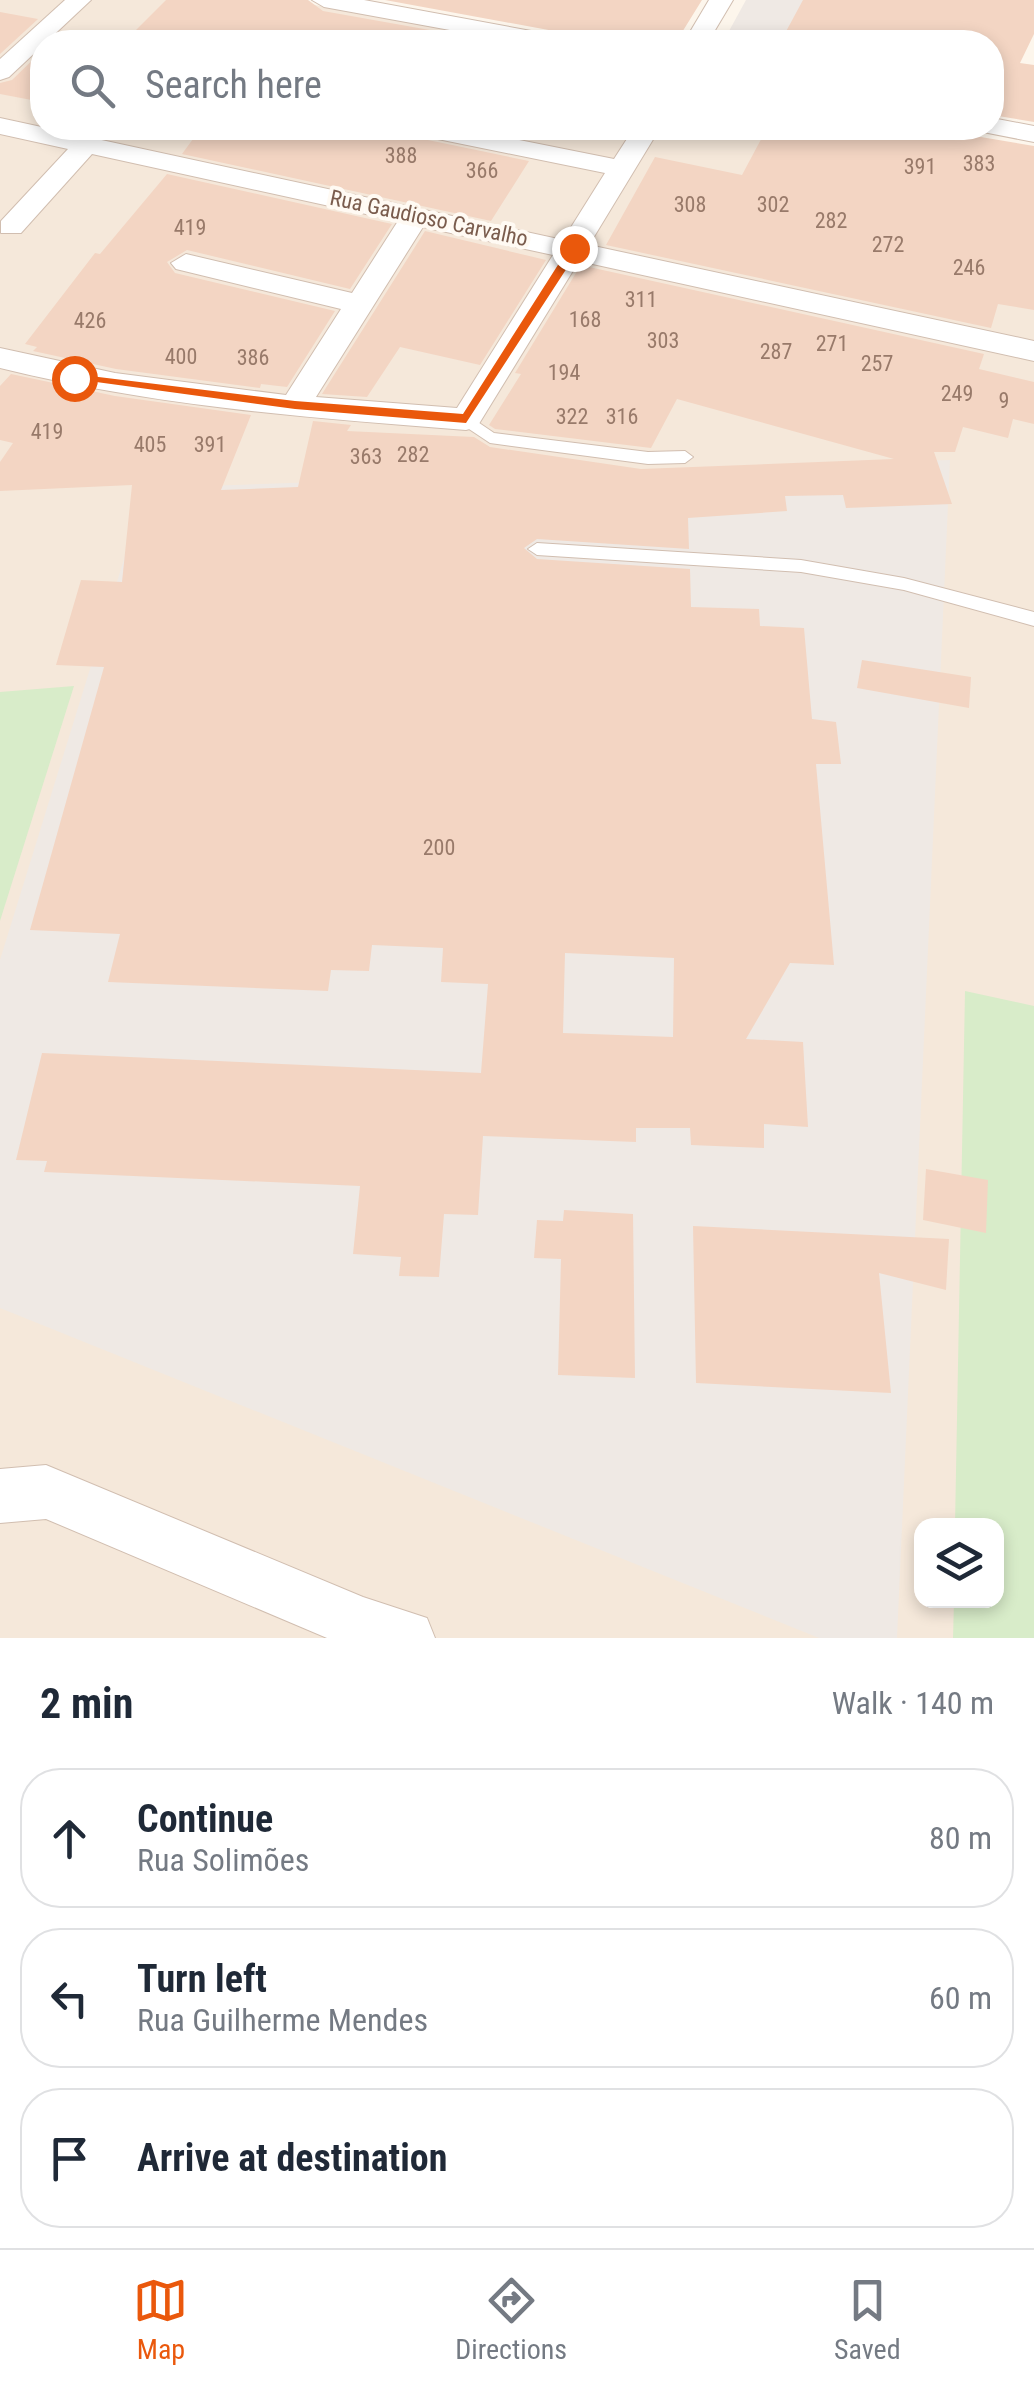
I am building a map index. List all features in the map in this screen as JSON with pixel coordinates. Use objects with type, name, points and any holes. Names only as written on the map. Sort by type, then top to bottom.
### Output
[{"type":"street","points":[[52,30],[79,0]]},
{"type":"street","points":[[324,0],[487,30]]},
{"type":"street","points":[[703,30],[722,0]]},
{"type":"street","points":[[0,72],[30,51]]},
{"type":"street","points":[[0,106],[30,112]]},
{"type":"street","name":"Rua Gaudioso Carvalho","points":[[0,126],[30,129]]},
{"type":"street","points":[[1004,128],[1034,134]]},
{"type":"street","points":[[11,226],[89,140]]},
{"type":"street","name":"Rua Gaudioso Carvalho","points":[[109,140],[416,215],[580,240],[1034,351]]},
{"type":"street","name":"Rua Gaudioso Carvalho","points":[[112,140],[580,240],[1034,329]]},
{"type":"street","points":[[482,140],[623,169]]},
{"type":"street","points":[[0,358],[74,378],[295,405],[466,418],[640,140]]},
{"type":"street","points":[[295,405],[416,215]]},
{"type":"street","points":[[186,263],[361,304]]},
{"type":"street","points":[[0,1496],[46,1492],[363,1625],[406,1638]]},
{"type":"lane","points":[[466,418],[490,438],[648,458],[685,457]]},
{"type":"lane","points":[[536,549],[801,566],[904,584],[1034,619]]},
{"type":"shaded area","points":[[0,0],[288,0],[451,30],[30,30],[30,140],[994,140],[1034,148],[1034,1638],[0,1638]]},
{"type":"shaded area","points":[[746,0],[886,0],[871,30],[730,30]]},
{"type":"shaded area","points":[[950,460],[897,1638],[819,1638],[0,1308],[0,960],[146,488]]},
{"type":"green space","points":[[74,686],[0,921],[0,692]]},
{"type":"green space","points":[[965,991],[1034,1006],[1034,1638],[953,1638],[954,1608],[1004,1608],[1004,1518],[955,1518]]},
{"type":"building","points":[[166,0],[308,0],[323,11],[430,30],[136,30]]},
{"type":"building","points":[[385,0],[702,0],[683,30],[549,30]]},
{"type":"building","points":[[803,0],[1034,0],[1034,34],[1020,63],[1034,65],[1034,122],[1004,117],[1004,30],[787,30]]},
{"type":"building","points":[[0,12],[38,19],[0,54]]},
{"type":"building","points":[[30,63],[30,100],[0,94],[0,83],[12,80]]},
{"type":"building","points":[[192,140],[428,140],[529,161],[491,221],[182,154]]},
{"type":"building","points":[[761,140],[998,140],[1034,146],[1034,310],[998,304],[991,328],[606,245],[655,157],[742,175]]},
{"type":"building","points":[[167,174],[392,224],[350,289],[187,250],[167,262],[175,273],[335,311],[287,387],[261,384],[260,388],[116,369],[33,351],[37,347],[25,344],[95,253],[100,254]]},
{"type":"building","points":[[425,231],[546,260],[480,365],[400,347],[367,397],[322,394]]},
{"type":"building","points":[[589,267],[984,354],[979,369],[1034,382],[1034,424],[1013,419],[1008,438],[963,427],[955,452],[934,452],[952,504],[846,508],[843,495],[785,496],[787,511],[688,518],[689,549],[537,539],[524,548],[537,559],[690,569],[691,607],[759,609],[760,626],[804,628],[812,719],[836,722],[841,764],[816,764],[834,965],[790,963],[746,1039],[803,1042],[808,1127],[764,1124],[764,1148],[691,1145],[690,1128],[636,1128],[636,1142],[483,1136],[478,1215],[444,1214],[439,1277],[399,1276],[401,1257],[353,1254],[360,1186],[44,1172],[47,1161],[16,1160],[42,1053],[481,1073],[488,984],[441,982],[443,948],[372,945],[369,971],[331,970],[328,991],[108,982],[120,934],[30,930],[104,667],[56,665],[81,580],[122,582],[132,485],[0,491],[0,462],[13,443],[0,440],[0,386],[11,374],[115,396],[251,415],[221,490],[298,487],[313,421],[351,425],[347,431],[474,437],[490,447],[641,469],[894,459],[677,399],[651,448],[495,429],[489,425],[521,374],[515,373],[579,268]],"holes":[[[565,953],[674,958],[673,1037],[563,1033]]]},
{"type":"building","points":[[862,660],[971,677],[969,708],[857,688]]},
{"type":"building","points":[[926,1169],[988,1180],[986,1233],[923,1220]]},
{"type":"building","points":[[564,1210],[633,1214],[635,1378],[558,1375],[561,1259],[534,1258],[537,1220],[563,1221]]},
{"type":"building","points":[[693,1226],[949,1239],[946,1290],[879,1273],[891,1393],[696,1383]]},
{"type":"route","points":[[74,378],[295,405],[466,418],[574,248]]}]
